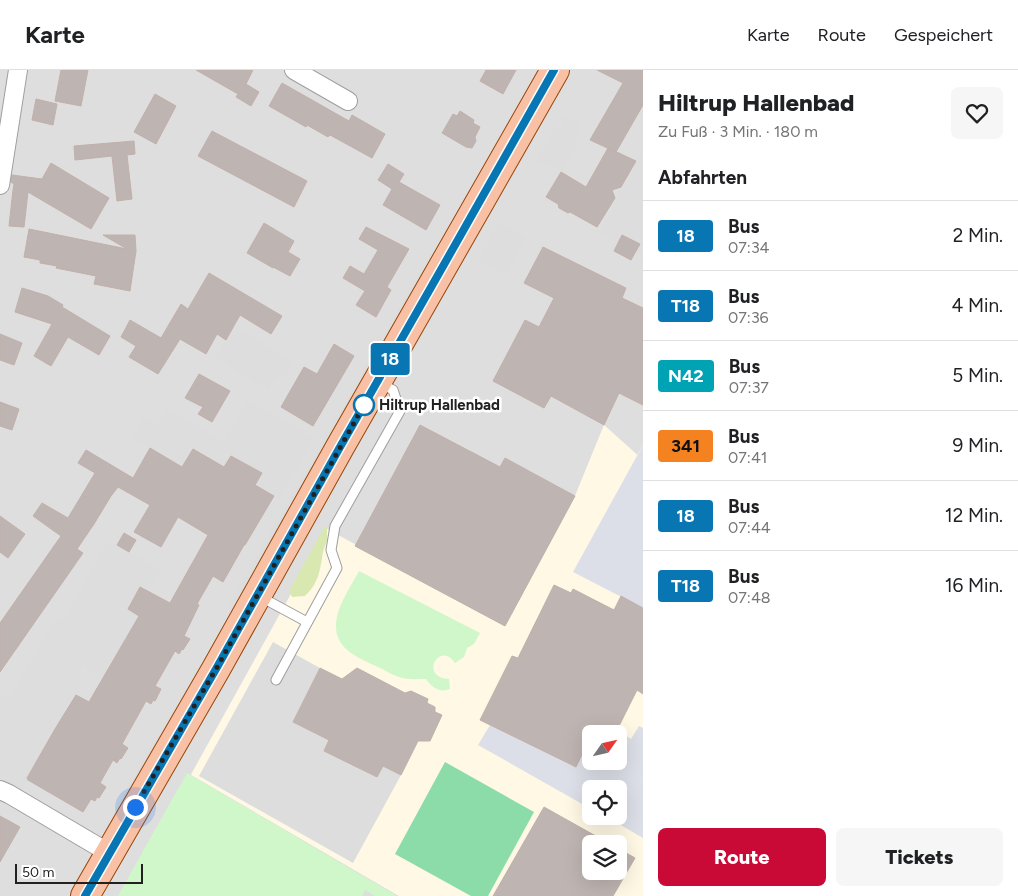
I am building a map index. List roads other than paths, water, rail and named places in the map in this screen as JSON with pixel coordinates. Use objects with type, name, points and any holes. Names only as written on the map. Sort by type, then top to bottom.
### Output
[{"type":"main road","points":[[85,896],[216,669],[256,595],[554,70]]},
{"type":"street","points":[[0,185],[18,70]]},
{"type":"street","points":[[294,70],[348,101]]},
{"type":"street","points":[[0,790],[109,853]]},
{"type":"lane","points":[[276,680],[337,568],[331,550],[335,526],[400,412],[393,390],[378,382]]},
{"type":"lane","points":[[256,595],[307,622]]},
{"type":"place","name":"Hiltrup Hallenbad","points":[[364,405]]}]
